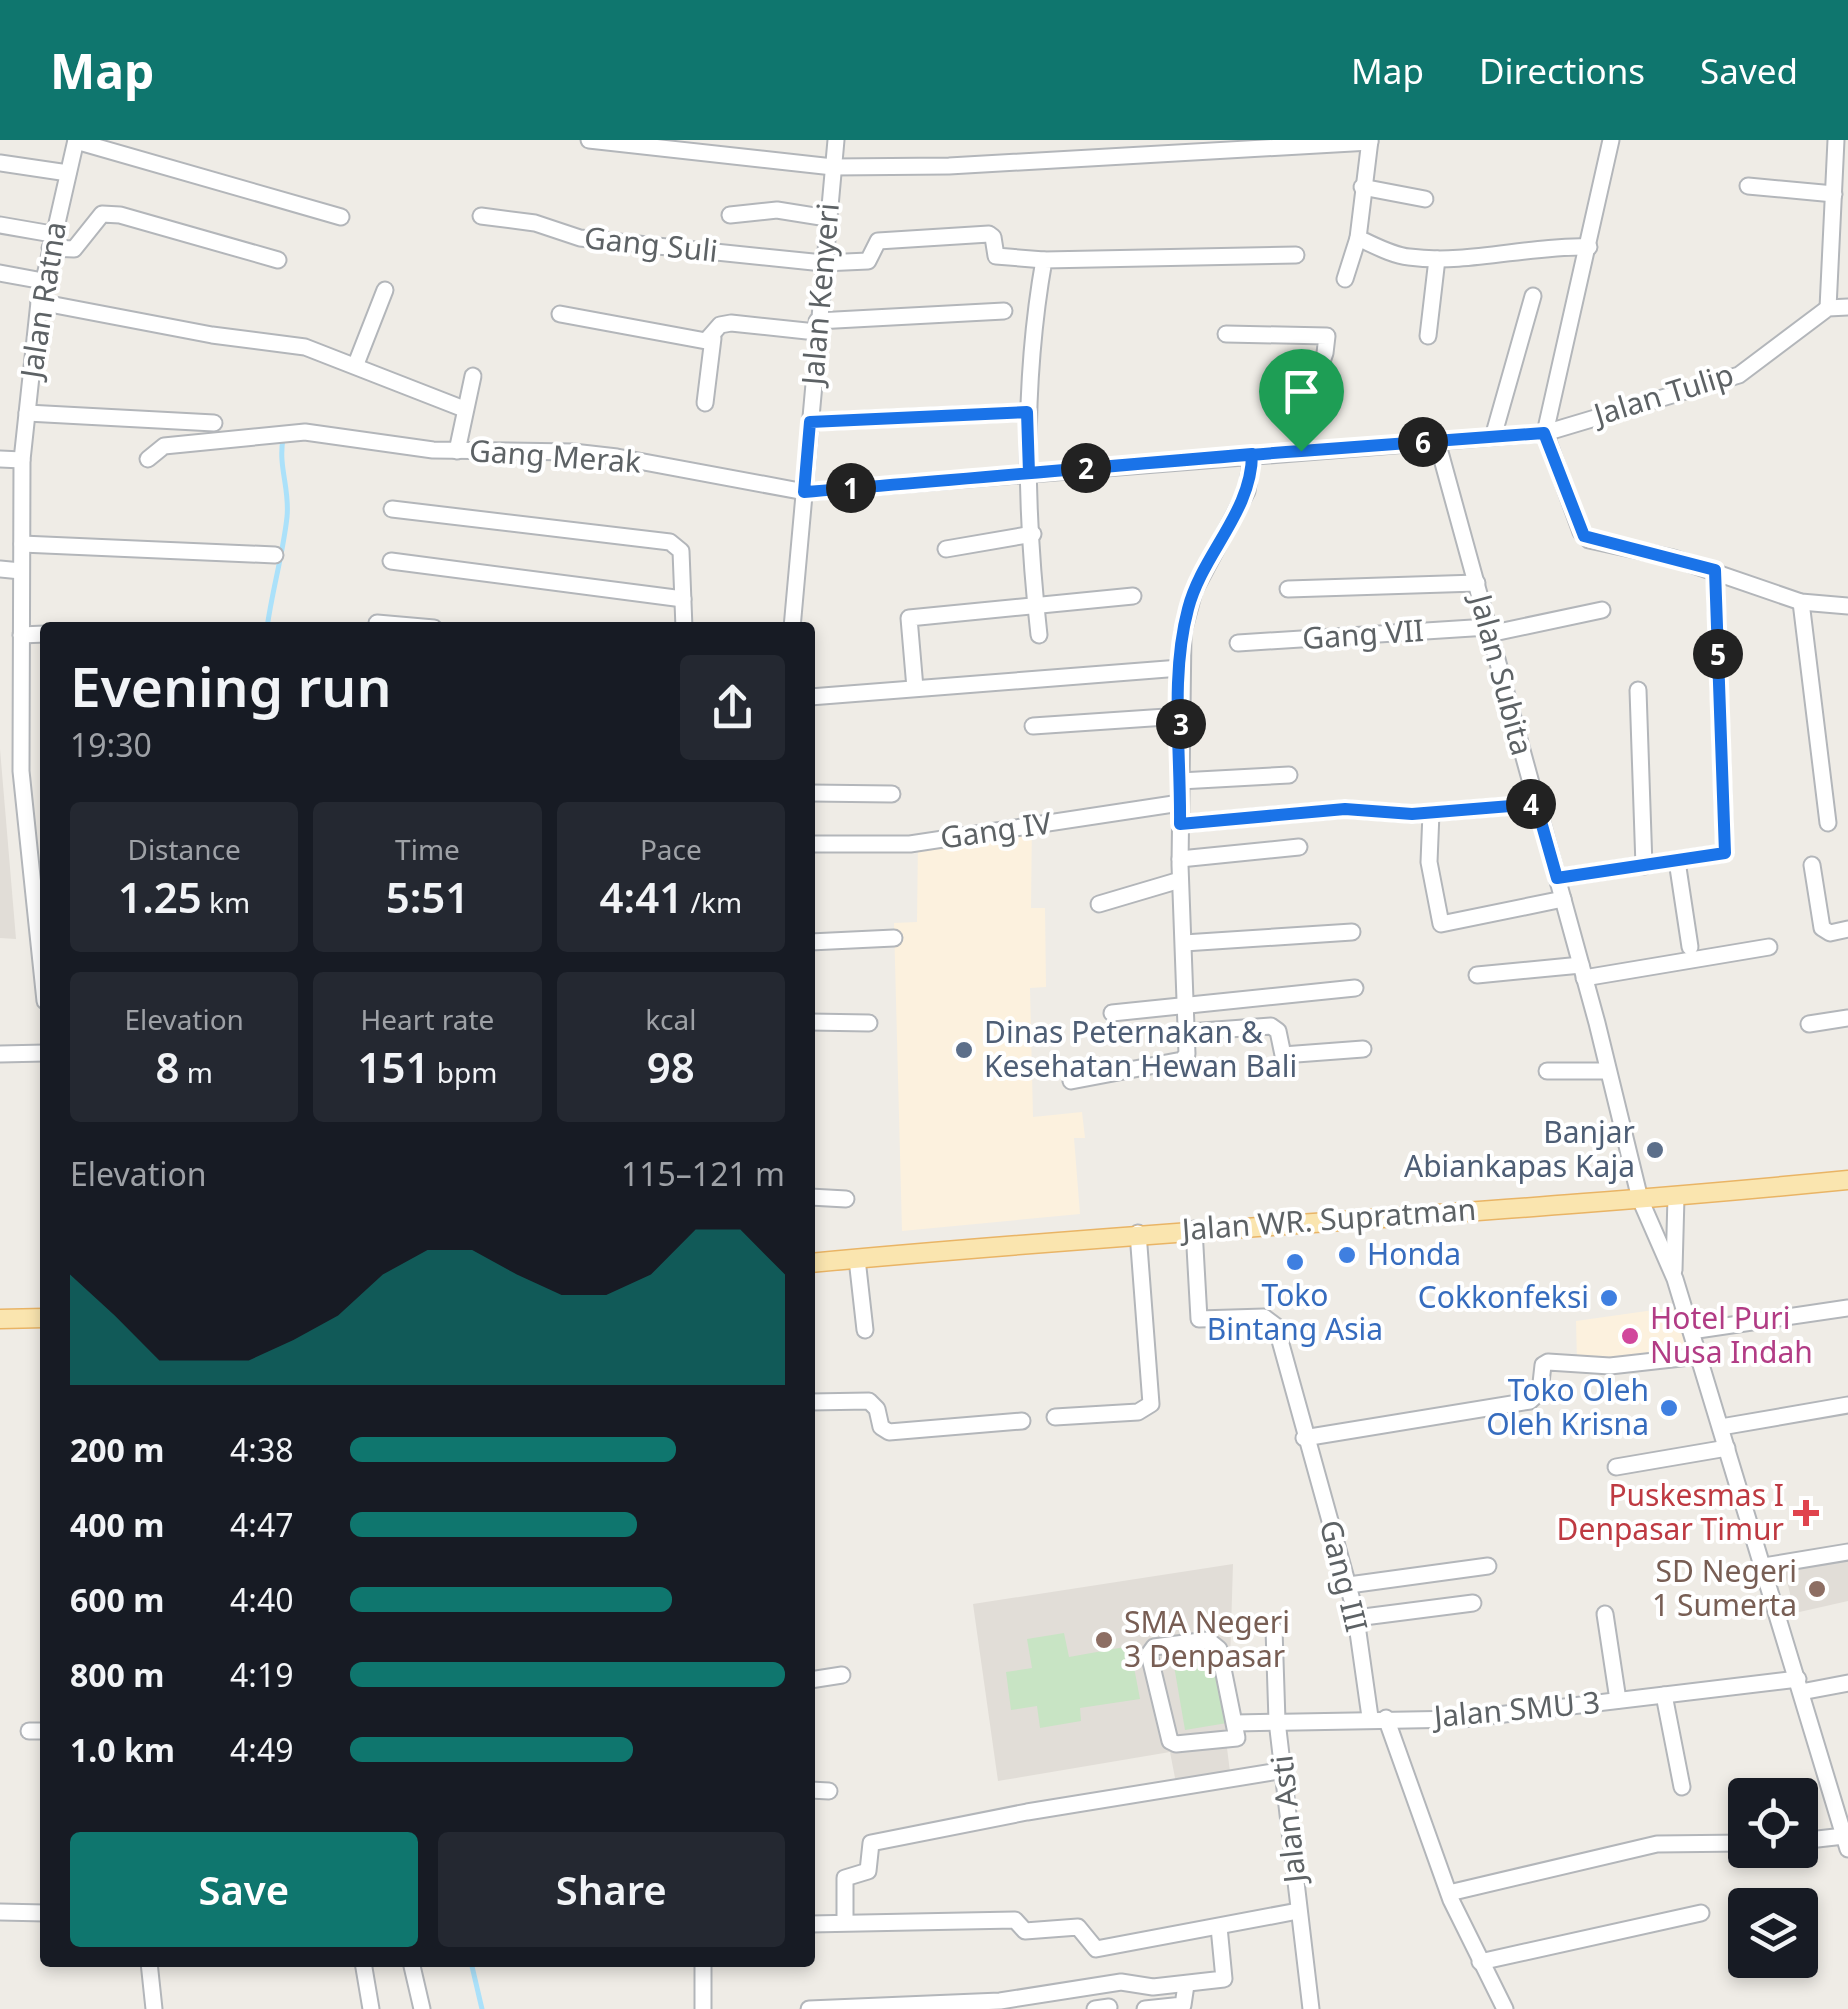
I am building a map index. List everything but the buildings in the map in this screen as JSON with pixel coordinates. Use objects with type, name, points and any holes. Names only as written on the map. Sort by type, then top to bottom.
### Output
[{"type":"main road","name":"Jalan WR. Supratman","points":[[815,1263],[1138,1233],[1676,1197],[1848,1180]]},
{"type":"main road","points":[[0,1319],[40,1318]]},
{"type":"street","points":[[76,140],[341,217]]},
{"type":"street","name":"Jalan Ratna","points":[[40,924],[20,770],[22,460],[40,302],[76,140]]},
{"type":"street","points":[[590,140],[833,167],[949,166],[1143,147],[1370,141],[1358,238],[1345,279]]},
{"type":"street","name":"Jalan Kenyeri","points":[[793,622],[836,140]]},
{"type":"street","points":[[1611,140],[1544,433],[1584,536],[1715,570],[1802,602],[1848,606]]},
{"type":"street","points":[[1848,140],[1837,140],[1828,308],[1848,307]]},
{"type":"street","points":[[0,163],[68,174]]},
{"type":"street","points":[[1748,186],[1834,194]]},
{"type":"street","points":[[1362,187],[1425,199]]},
{"type":"street","points":[[730,215],[778,210],[827,218]]},
{"type":"street","points":[[0,225],[74,249],[102,214],[120,215],[278,260]]},
{"type":"street","name":"Gang Suli","points":[[481,216],[536,224],[580,238],[823,263],[868,261],[878,241],[988,234],[993,238],[996,256],[1044,260]]},
{"type":"street","points":[[1358,238],[1398,255],[1436,258],[1522,248],[1589,247]]},
{"type":"street","points":[[1039,634],[1027,412],[1034,313],[1044,260],[1296,256]]},
{"type":"street","points":[[1428,336],[1436,258]]},
{"type":"street","points":[[0,273],[44,281]]},
{"type":"street","points":[[356,364],[385,290]]},
{"type":"street","points":[[1493,437],[1533,296]]},
{"type":"street","points":[[40,302],[212,335],[305,346],[464,409]]},
{"type":"street","name":"Jalan Tulip","points":[[804,492],[1544,433],[1739,374],[1828,308]]},
{"type":"street","points":[[705,403],[712,338],[720,325],[731,322],[817,326],[1004,311]]},
{"type":"street","points":[[560,314],[706,341],[712,338]]},
{"type":"street","points":[[1226,334],[1327,336],[1326,352],[1302,416],[1301,451]]},
{"type":"street","points":[[457,451],[473,376]]},
{"type":"street","points":[[27,412],[214,423]]},
{"type":"street","points":[[810,422],[1027,412]]},
{"type":"street","name":"Gang Merak","points":[[148,459],[164,446],[304,432],[457,451],[573,452],[618,457],[804,492]]},
{"type":"street","name":"Jalan Subita","points":[[1437,441],[1563,899],[1640,1199],[1675,1279]]},
{"type":"street","points":[[1072,1081],[1182,1060],[1188,1032],[1180,880],[1180,668],[1194,590],[1247,491],[1252,454]]},
{"type":"street","points":[[0,459],[22,460]]},
{"type":"street","points":[[392,509],[670,542],[681,551],[684,622]]},
{"type":"street","points":[[946,549],[1033,534]]},
{"type":"street","points":[[22,544],[276,554]]},
{"type":"street","points":[[392,560],[683,599]]},
{"type":"street","points":[[0,569],[21,571]]},
{"type":"street","points":[[1557,878],[1723,855],[1726,851],[1715,570]]},
{"type":"street","points":[[1288,588],[1477,583]]},
{"type":"street","points":[[915,688],[909,618],[1133,596]]},
{"type":"street","points":[[1802,602],[1828,823]]},
{"type":"street","name":"Gang VII","points":[[1238,643],[1488,630],[1602,610]]},
{"type":"street","points":[[21,635],[40,634]]},
{"type":"street","points":[[815,697],[1180,668]]},
{"type":"street","points":[[1638,690],[1644,866]]},
{"type":"street","points":[[1034,726],[1181,716]]},
{"type":"street","points":[[1180,781],[1289,775]]},
{"type":"street","points":[[815,792],[892,794]]},
{"type":"street","name":"Gang IV","points":[[815,844],[910,844],[1180,803]]},
{"type":"street","points":[[1180,824],[1345,809],[1431,813],[1536,804]]},
{"type":"street","points":[[1431,813],[1429,862],[1436,919],[1443,924],[1563,899]]},
{"type":"street","points":[[1180,859],[1298,847]]},
{"type":"street","points":[[1677,861],[1690,946]]},
{"type":"street","points":[[1812,865],[1822,928],[1830,933],[1848,929]]},
{"type":"street","points":[[1098,904],[1180,880]]},
{"type":"street","points":[[1184,943],[1352,932]]},
{"type":"street","points":[[815,942],[894,938]]},
{"type":"street","points":[[1477,975],[1582,972],[1770,946]]},
{"type":"street","points":[[1112,1013],[1187,1002],[1355,988]]},
{"type":"street","points":[[1809,1024],[1848,1018]]},
{"type":"street","points":[[815,1022],[869,1024]]},
{"type":"street","points":[[1188,1032],[1271,1026],[1278,1032],[1282,1055],[1364,1049]]},
{"type":"street","points":[[0,1054],[40,1053]]},
{"type":"street","points":[[1546,1071],[1608,1072]]},
{"type":"street","points":[[815,1197],[846,1199]]},
{"type":"street","points":[[1676,1197],[1675,1279],[1846,1842],[1818,1841]]},
{"type":"street","name":"Gang III","points":[[1194,1229],[1199,1319],[1258,1317],[1274,1322],[1349,1586],[1378,1718],[1449,1893],[1505,2009]]},
{"type":"street","points":[[1054,1418],[1138,1412],[1151,1404],[1138,1233]]},
{"type":"street","points":[[856,1259],[865,1330]]},
{"type":"street","points":[[1691,1331],[1848,1308]]},
{"type":"street","points":[[1304,1438],[1530,1401],[1540,1392],[1543,1365],[1548,1362],[1610,1366],[1699,1356]]},
{"type":"street","points":[[815,1402],[869,1401],[877,1409],[881,1427],[889,1432],[1022,1421]]},
{"type":"street","points":[[1721,1427],[1848,1405]]},
{"type":"street","points":[[1616,1467],[1727,1448]]},
{"type":"street","points":[[1764,1566],[1848,1552]]},
{"type":"street","points":[[1349,1586],[1488,1566]]},
{"type":"street","points":[[1356,1618],[1474,1604]]},
{"type":"street","points":[[1605,1614],[1618,1700]]},
{"type":"street","name":"Jalan Asti","points":[[1274,1629],[1278,1720],[1311,2009]]},
{"type":"street","name":"Jalan SMU 3","points":[[1214,1642],[1235,1722],[1235,1740],[1170,1741],[1149,1659],[1152,1649],[1214,1642]]},
{"type":"street","points":[[815,1679],[842,1674]]},
{"type":"street","name":"Jalan SMU 3","points":[[1235,1722],[1463,1719],[1664,1695],[1848,1683]]},
{"type":"street","points":[[1664,1695],[1682,1787]]},
{"type":"street","points":[[844,1922],[845,1878],[868,1870],[871,1843],[1027,1812],[1284,1770]]},
{"type":"street","points":[[815,1790],[830,1790]]},
{"type":"street","points":[[1449,1893],[1657,1844],[1728,1843]]},
{"type":"street","points":[[815,1924],[1016,1920],[1026,1930],[1078,1927],[1096,1949],[1298,1911]]},
{"type":"street","points":[[0,1912],[40,1913]]},
{"type":"street","points":[[1480,1962],[1701,1913]]},
{"type":"street","points":[[809,2009],[1000,2001],[1121,1982],[1186,1985],[1224,1979],[1219,1927]]},
{"type":"street","points":[[149,1967],[154,2009]]},
{"type":"street","points":[[364,1967],[371,2009]]},
{"type":"street","points":[[412,1967],[422,2009]]},
{"type":"street","points":[[702,2009],[703,1967]]},
{"type":"street","points":[[1145,2009],[1183,2005],[1186,1985]]},
{"type":"shaded area","points":[[0,749],[16,939],[0,938]]},
{"type":"shaded area","name":"Dinas Peternakan & Kesehatan Hewan Bali","points":[[1032,820],[1031,908],[1045,908],[1046,987],[1030,988],[1033,1117],[1082,1112],[1085,1138],[1074,1138],[1080,1214],[902,1231],[894,923],[917,922],[918,841]]},
{"type":"shaded area","name":"Hotel Puri Nusa Indah","points":[[1675,1307],[1686,1351],[1577,1363],[1576,1321]]},
{"type":"shaded area","name":"SD Negeri 1 Sumerta","points":[[1848,1557],[1848,1601],[1795,1613],[1784,1570]]},
{"type":"shaded area","name":"SMA Negeri 3 Denpasar","points":[[1233,1564],[1229,1695],[1235,1746],[1227,1748],[1230,1772],[1176,1783],[1170,1752],[998,1781],[973,1604]]},
{"type":"green space","points":[[1064,1633],[1069,1657],[1130,1646],[1140,1699],[1080,1708],[1081,1721],[1040,1728],[1037,1706],[1011,1710],[1006,1672],[1032,1668],[1027,1639]]},
{"type":"green space","points":[[1215,1653],[1227,1723],[1185,1730],[1173,1660]]},
{"type":"waterway","points":[[268,622],[287,517],[283,439]]},
{"type":"waterway","points":[[472,1967],[482,2009]]},
{"type":"place","name":"Dinas Peternakan & Kesehatan Hewan Bali","points":[[964,1050]]},
{"type":"place","name":"Banjar Abiankapas Kaja","points":[[1655,1150]]},
{"type":"place","name":"Honda","points":[[1347,1255]]},
{"type":"place","name":"Toko Bintang Asia","points":[[1295,1262]]},
{"type":"place","name":"Cokkonfeksi","points":[[1609,1298]]},
{"type":"place","name":"Hotel Puri Nusa Indah","points":[[1630,1336]]},
{"type":"place","name":"Toko Oleh Oleh Krisna","points":[[1669,1408]]},
{"type":"place","name":"Puskesmas I Denpasar Timur","points":[[1806,1513]]},
{"type":"place","name":"SD Negeri 1 Sumerta","points":[[1817,1589]]},
{"type":"place","name":"SMA Negeri 3 Denpasar","points":[[1104,1640]]},
{"type":"route","points":[[1301,451],[1111,465],[1029,473],[804,492],[810,422],[1027,412],[1029,473],[1111,465],[1252,454],[1252,474],[1247,491],[1194,590],[1183,632],[1180,824],[1306,811],[1345,809],[1412,814],[1536,804],[1557,878],[1725,853],[1715,570],[1584,536],[1544,433],[1301,451]]}]
